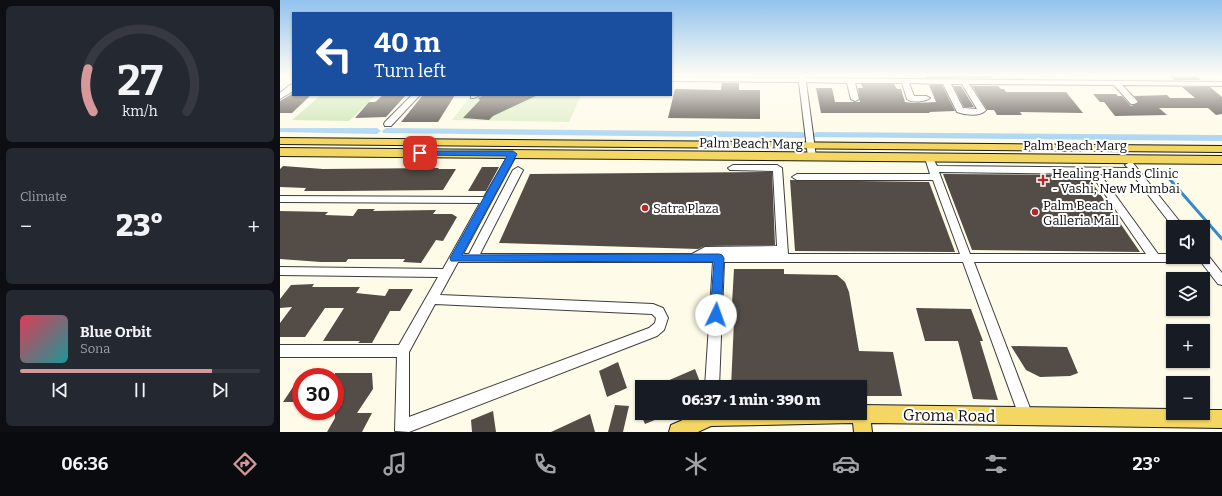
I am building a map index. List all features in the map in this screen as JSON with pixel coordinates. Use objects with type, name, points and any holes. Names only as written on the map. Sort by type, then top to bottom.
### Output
[{"type":"main road","name":"Palm Beach Marg","points":[[280,141],[812,152],[934,168],[1125,159],[1222,160]]},
{"type":"main road","name":"Palm Beach Marg","points":[[280,152],[513,154],[1222,149]]},
{"type":"main road","name":"Groma Road","points":[[867,414],[1222,419]]},
{"type":"main road","name":"Groma Road","points":[[678,432],[701,420]]},
{"type":"main road","points":[[862,420],[863,432]]},
{"type":"street","points":[[388,124],[415,96]]},
{"type":"street","points":[[805,96],[812,152]]},
{"type":"street","points":[[910,96],[911,99],[926,98]]},
{"type":"street","points":[[953,96],[960,110],[965,112],[981,111],[982,110],[973,96]]},
{"type":"street","points":[[1128,96],[1134,102]]},
{"type":"street","points":[[432,299],[653,309],[659,312],[662,318],[660,326],[653,332],[402,429],[403,351],[454,258],[513,154]]},
{"type":"street","points":[[1125,159],[1173,220]]},
{"type":"street","points":[[733,168],[777,168],[783,254]]},
{"type":"street","points":[[934,168],[968,248],[972,251],[981,251],[984,253]]},
{"type":"street","points":[[934,168],[1026,416]]},
{"type":"street","points":[[797,177],[934,168],[1134,170]]},
{"type":"street","points":[[472,259],[518,170]]},
{"type":"street","points":[[1090,170],[1146,253]]},
{"type":"street","points":[[1090,170],[1146,253]]},
{"type":"street","points":[[280,199],[487,200]]},
{"type":"street","points":[[693,258],[698,253],[705,251],[783,254],[966,255],[1146,253],[1166,255]]},
{"type":"street","points":[[966,255],[984,253],[997,254]]},
{"type":"street","points":[[454,258],[719,258],[783,254]]},
{"type":"street","points":[[712,380],[719,258]]},
{"type":"street","points":[[1208,264],[1222,281]]},
{"type":"street","points":[[280,271],[446,274]]},
{"type":"street","points":[[280,351],[403,351]]},
{"type":"green space","points":[[320,96],[375,96],[349,121],[292,120]]},
{"type":"green space","points":[[470,96],[580,96],[569,122],[452,120]]},
{"type":"building","points":[[288,96],[310,96],[292,113],[280,113],[280,101]]},
{"type":"building","points":[[382,96],[405,96],[386,117],[355,118],[369,102],[375,102]]},
{"type":"building","points":[[422,96],[454,96],[438,122],[401,122]]},
{"type":"building","points":[[482,96],[536,96],[493,116],[489,120],[463,118],[480,100],[478,98]]},
{"type":"building","points":[[673,96],[760,96],[760,119],[668,118]]},
{"type":"building","points":[[818,96],[834,96],[835,102],[860,102],[859,96],[903,96],[905,102],[915,103],[936,102],[934,96],[948,96],[955,111],[929,112],[930,113],[821,113]]},
{"type":"building","points":[[958,96],[967,96],[974,107],[964,107]]},
{"type":"building","points":[[978,96],[1069,96],[1083,113],[1020,112],[1022,115],[997,115],[994,110],[987,110]]},
{"type":"building","points":[[1095,96],[1122,96],[1131,106],[1139,102],[1134,96],[1195,98],[1193,96],[1221,96],[1222,114],[1216,115],[1208,108],[1159,108],[1167,115],[1115,116],[1104,102],[1100,102]]},
{"type":"building","points":[[283,166],[323,169],[456,169],[443,190],[304,191],[306,188],[280,187],[280,169]]},
{"type":"building","points":[[482,167],[499,167],[486,191],[468,191]]},
{"type":"building","name":"Satra Plaza","points":[[772,172],[775,245],[705,246],[698,249],[499,243],[530,174]]},
{"type":"building","name":"Palm Beach Galleria Mall","points":[[943,174],[1087,175],[1140,252],[972,250]]},
{"type":"building","points":[[790,180],[929,182],[955,252],[795,251]]},
{"type":"building","points":[[358,209],[375,209],[373,211],[436,210],[433,214],[452,214],[457,217],[443,241],[436,240],[421,263],[403,262],[405,259],[348,259],[346,262],[321,262],[280,259],[280,211],[328,212],[325,215],[353,216]]},
{"type":"building","points":[[734,269],[784,269],[784,274],[837,275],[845,282],[849,292],[859,351],[893,352],[902,396],[867,396],[867,380],[731,380],[734,321],[731,321]]},
{"type":"building","points":[[314,284],[312,287],[360,287],[356,293],[385,296],[389,289],[413,289],[400,311],[390,311],[372,343],[358,343],[360,341],[323,341],[344,308],[325,308],[305,337],[280,337],[280,323],[292,307],[280,308],[280,299],[291,285]]},
{"type":"building","points":[[916,308],[971,309],[983,341],[980,341],[998,400],[973,399],[958,341],[925,341]]},
{"type":"building","points":[[1011,346],[1067,347],[1078,373],[1070,376],[1040,377],[1026,370]]},
{"type":"building","points":[[618,362],[627,388],[607,397],[599,371]]},
{"type":"building","points":[[695,369],[699,380],[669,380]]},
{"type":"building","points":[[344,373],[372,373],[373,389],[357,413],[372,413],[362,432],[327,432],[334,420],[344,420]]},
{"type":"building","points":[[292,388],[292,402],[283,402]]},
{"type":"building","points":[[615,405],[629,406],[623,432],[608,432]]},
{"type":"building","points":[[493,411],[496,432],[472,432],[471,420]]},
{"type":"building","points":[[590,414],[595,432],[551,432]]},
{"type":"building","points":[[643,420],[655,420],[645,424]]},
{"type":"waterway","points":[[280,130],[377,131]]},
{"type":"waterway","points":[[386,131],[803,135]]},
{"type":"waterway","points":[[817,135],[1222,138]]},
{"type":"waterway","points":[[1166,175],[1222,239]]},
{"type":"place","name":"Healing Hands Clinic - Vashi, New Mumbai","points":[[1043,180]]},
{"type":"place","name":"Satra Plaza","points":[[645,208]]},
{"type":"place","name":"Palm Beach Galleria Mall","points":[[1035,212]]},
{"type":"route","points":[[420,153],[513,154],[454,258],[719,258],[716,315]]}]
